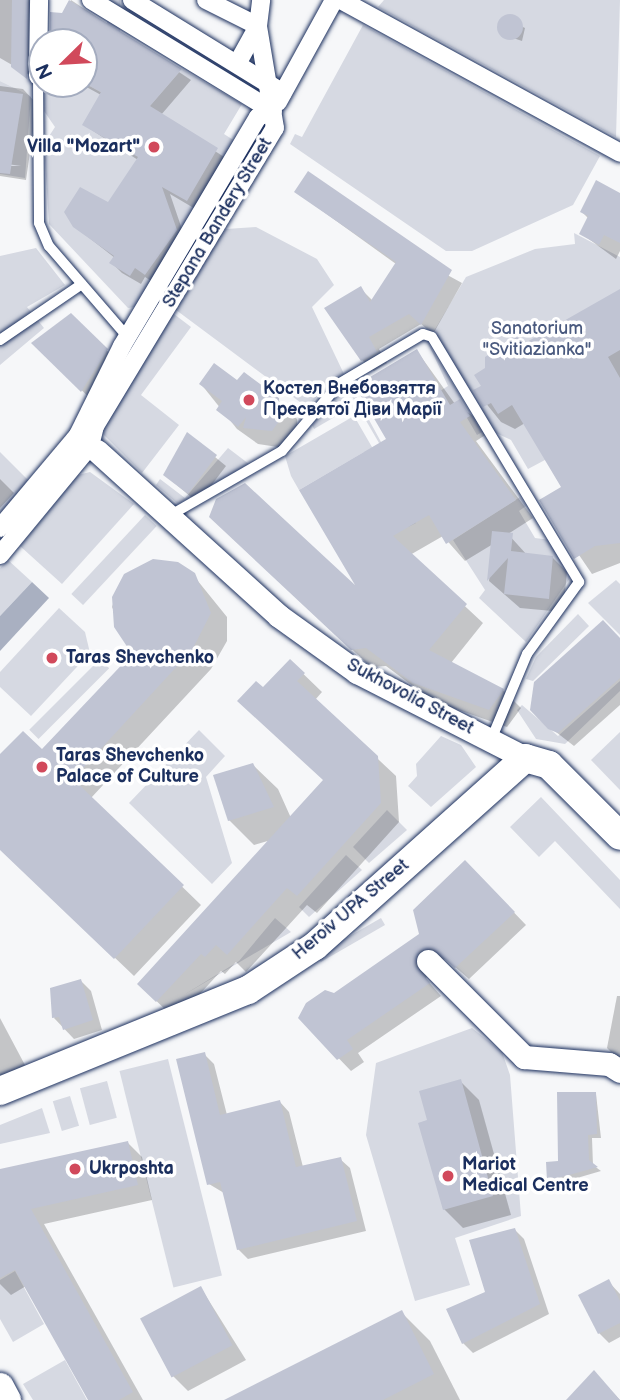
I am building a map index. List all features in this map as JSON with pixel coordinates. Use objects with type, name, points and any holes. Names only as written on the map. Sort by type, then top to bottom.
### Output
[{"type":"street","points":[[39,0],[39,28]]},
{"type":"street","points":[[91,0],[273,111],[276,88],[258,26],[206,0]]},
{"type":"street","points":[[132,0],[276,88]]},
{"type":"street","points":[[237,64],[258,26],[261,0]]},
{"type":"street","points":[[276,88],[334,0]]},
{"type":"street","points":[[341,0],[620,153]]},
{"type":"street","name":"Stepana Bandery Street","points":[[273,111],[275,128],[95,426],[88,444],[126,336],[258,117],[273,111]]},
{"type":"street","points":[[0,528],[88,444]]},
{"type":"street","points":[[0,555],[88,444]]},
{"type":"street","name":"Sukhovolia Street","points":[[88,444],[279,615],[357,672],[525,758],[549,765],[620,836]]},
{"type":"street","name":"Heroiv UPA Street","points":[[0,1091],[248,990],[315,946],[525,758]]},
{"type":"street","points":[[428,961],[524,1057],[609,1065],[620,1071]]},
{"type":"street","points":[[0,1387],[7,1400]]},
{"type":"lane","points":[[38,98],[39,223],[82,284],[126,336]]},
{"type":"lane","points":[[0,340],[6,331],[82,284]]},
{"type":"lane","points":[[169,516],[282,451],[340,383],[423,334],[432,337],[579,582],[527,654],[491,740]]},
{"type":"shaded area","points":[[0,0],[33,0],[32,28],[28,28],[28,95],[0,81]]},
{"type":"green space","points":[[107,0],[120,0],[120,116],[107,116]]},
{"type":"green space","points":[[384,0],[620,0],[616,137],[378,7]]},
{"type":"green space","points":[[363,25],[600,156],[573,205],[472,251],[446,251],[290,144],[295,134],[302,137]]},
{"type":"green space","points":[[182,69],[242,104],[224,134],[238,143],[142,306],[128,308],[49,224],[44,144],[55,127],[44,111],[44,98],[98,98],[98,91],[142,115]]},
{"type":"green space","points":[[0,81],[31,98],[25,178],[0,174]]},
{"type":"green space","points":[[256,227],[317,259],[334,285],[312,307],[344,374],[393,348],[326,385],[308,408],[172,307],[214,238],[226,229]]},
{"type":"green space","name":"Sanatorium \"Svitiazianka\"","points":[[574,233],[620,257],[620,420],[528,469],[511,440],[496,433],[434,331],[466,277],[535,249],[575,244]]},
{"type":"green space","points":[[36,248],[65,285],[27,307],[44,328],[0,365],[0,256]]},
{"type":"green space","points":[[170,311],[191,327],[141,395],[179,425],[142,473],[99,430]]},
{"type":"green space","points":[[428,343],[482,432],[477,435],[460,406],[403,414],[448,386]]},
{"type":"green space","points":[[373,367],[350,385],[423,519],[346,386]]},
{"type":"green space","points":[[339,390],[350,408],[314,429],[312,425]]},
{"type":"green space","points":[[354,416],[416,523],[408,527],[364,452],[299,490],[285,456]]},
{"type":"green space","points":[[228,448],[249,464],[178,504],[156,485],[160,479],[185,498]]},
{"type":"green space","points":[[0,452],[32,484],[0,523]]},
{"type":"green space","points":[[90,472],[134,504],[62,584],[20,546],[78,475]]},
{"type":"green space","points":[[520,497],[526,506],[519,511],[535,538],[551,540],[570,578],[526,642],[479,598],[485,590],[453,540]]},
{"type":"green space","points":[[145,515],[157,526],[83,605],[71,594]]},
{"type":"green space","points":[[8,560],[32,582],[0,616],[0,568]]},
{"type":"green space","points":[[616,580],[620,584],[620,635],[588,603]]},
{"type":"green space","points":[[59,608],[85,632],[90,653],[31,716],[0,687],[0,672]]},
{"type":"green space","points":[[578,614],[589,626],[533,681],[526,679],[536,657]]},
{"type":"green space","points":[[100,659],[109,668],[38,739],[29,730]]},
{"type":"green space","points":[[620,681],[620,691],[565,744],[536,739],[517,710],[522,705],[558,736]]},
{"type":"green space","points":[[199,730],[225,756],[206,777],[232,863],[212,884],[129,803]]},
{"type":"green space","points":[[620,732],[620,790],[591,760]]},
{"type":"green space","points":[[441,736],[461,745],[476,767],[431,807],[408,786],[417,776],[416,764]]},
{"type":"green space","points":[[541,797],[620,880],[620,909],[555,841],[539,857],[510,827]]},
{"type":"green space","points":[[387,810],[407,830],[369,863],[353,847]]},
{"type":"green space","points":[[346,855],[362,870],[309,917],[299,907]]},
{"type":"green space","points":[[275,918],[291,932],[182,996],[239,961]]},
{"type":"green space","points":[[381,918],[385,925],[321,962],[317,955]]},
{"type":"green space","name":"Mariot Medical Centre","points":[[472,1028],[502,1052],[510,1075],[521,1216],[455,1238],[470,1285],[415,1301],[366,1135],[376,1063]]},
{"type":"green space","points":[[168,1059],[222,1275],[173,1287],[119,1071]]},
{"type":"green space","points":[[107,1081],[117,1118],[90,1125],[80,1088]]},
{"type":"green space","points":[[70,1096],[79,1126],[62,1131],[53,1101]]},
{"type":"green space","points":[[42,1108],[50,1133],[0,1144],[0,1125]]},
{"type":"green space","points":[[15,1271],[44,1324],[13,1342],[0,1319],[0,1280]]},
{"type":"green space","points":[[65,1360],[87,1400],[33,1400],[23,1384]]},
{"type":"water","points":[[32,582],[49,598],[0,651],[0,616]]},
{"type":"building","points":[[12,0],[28,0],[27,79],[11,67]]},
{"type":"building","points":[[69,0],[182,69],[150,106],[218,148],[187,201],[162,187],[177,230],[145,275],[135,268],[130,276],[109,263],[114,256],[73,227],[64,212],[80,187],[108,202],[138,157],[82,125],[101,92],[98,90],[98,28],[50,28],[50,12],[62,13]]},
{"type":"building","points":[[510,14],[519,18],[523,27],[519,36],[510,40],[501,36],[497,27],[501,18]]},
{"type":"building","points":[[0,91],[23,94],[10,174],[0,173]]},
{"type":"building","points":[[308,171],[452,270],[421,325],[409,314],[369,337],[377,352],[361,361],[324,308],[361,286],[370,302],[396,262],[294,192]]},
{"type":"building","points":[[596,180],[620,193],[620,243],[604,235],[599,245],[579,234],[588,216],[580,212]]},
{"type":"building","points":[[620,289],[620,350],[608,357],[620,378],[620,543],[595,546],[574,559],[539,500],[561,487],[512,405],[498,414],[491,403],[483,407],[473,390],[481,386],[474,375],[485,368],[485,357],[517,337],[525,343]]},
{"type":"building","points":[[71,313],[108,349],[81,392],[31,343]]},
{"type":"building","points":[[417,349],[450,405],[460,399],[470,416],[460,422],[516,500],[446,544],[429,515],[393,536],[467,604],[429,650],[504,689],[489,710],[413,683],[366,648],[351,650],[209,517],[216,499],[245,483],[355,585],[299,490],[386,439],[355,386]]},
{"type":"building","name":"Костел Внебовзяття Пресвятої Діви Марії","points":[[214,363],[237,380],[244,372],[279,398],[280,420],[272,431],[243,428],[246,417],[238,427],[216,410],[222,401],[199,384]]},
{"type":"building","points":[[187,432],[217,455],[188,494],[163,475]]},
{"type":"building","points":[[492,531],[513,533],[511,551],[553,556],[549,599],[504,594],[508,558],[487,581]]},
{"type":"building","name":"Taras Shevchenko Palace of Culture","points":[[153,559],[178,562],[195,573],[211,613],[192,650],[73,779],[184,885],[114,959],[0,850],[0,754],[23,731],[42,749],[132,654],[114,627],[112,597],[124,574]]},
{"type":"building","points":[[603,620],[620,638],[620,678],[558,733],[548,729],[530,710],[534,682]]},
{"type":"building","points":[[290,659],[305,673],[297,681],[378,756],[381,803],[297,896],[287,888],[227,955],[216,945],[205,957],[201,954],[156,1002],[137,984],[323,780],[237,701],[256,681],[263,687]]},
{"type":"building","points":[[253,763],[274,807],[228,821],[213,775]]},
{"type":"building","points":[[465,860],[515,912],[455,968],[432,948],[419,951],[415,965],[430,983],[347,1040],[353,1049],[337,1060],[298,1018],[306,1003],[325,990],[334,993],[419,934],[413,910]]},
{"type":"building","points":[[81,979],[93,1020],[63,1030],[59,1017],[52,1018],[50,988]]},
{"type":"building","points":[[205,1052],[220,1115],[280,1100],[296,1167],[341,1157],[357,1221],[237,1250],[220,1182],[207,1185],[176,1059]]},
{"type":"building","points":[[461,1079],[493,1196],[443,1210],[418,1123],[427,1120],[419,1091]]},
{"type":"building","points":[[557,1092],[596,1092],[597,1134],[588,1135],[589,1160],[598,1167],[547,1181],[546,1162],[558,1161]]},
{"type":"building","points":[[128,1141],[138,1185],[31,1209],[133,1392],[119,1400],[88,1400],[15,1270],[0,1278],[0,1169]]},
{"type":"building","points":[[515,1228],[540,1304],[462,1344],[446,1309],[485,1292],[469,1240]]},
{"type":"building","points":[[609,1279],[620,1301],[620,1323],[598,1334],[578,1295]]},
{"type":"building","points":[[201,1286],[232,1345],[172,1378],[140,1318]]},
{"type":"building","points":[[402,1310],[434,1374],[383,1400],[224,1400]]},
{"type":"building","points":[[594,1370],[620,1400],[566,1400]]},
{"type":"place","name":"Villa \"Mozart\"","points":[[154,147]]},
{"type":"place","name":"Костел Внебовзяття Пресвятої Діви Марії","points":[[249,400]]},
{"type":"place","name":"Taras Shevchenko","points":[[52,658]]},
{"type":"place","name":"Taras Shevchenko Palace of Culture","points":[[42,767]]},
{"type":"place","name":"Ukrposhta","points":[[75,1169]]},
{"type":"place","name":"Mariot Medical Centre","points":[[448,1176]]}]
